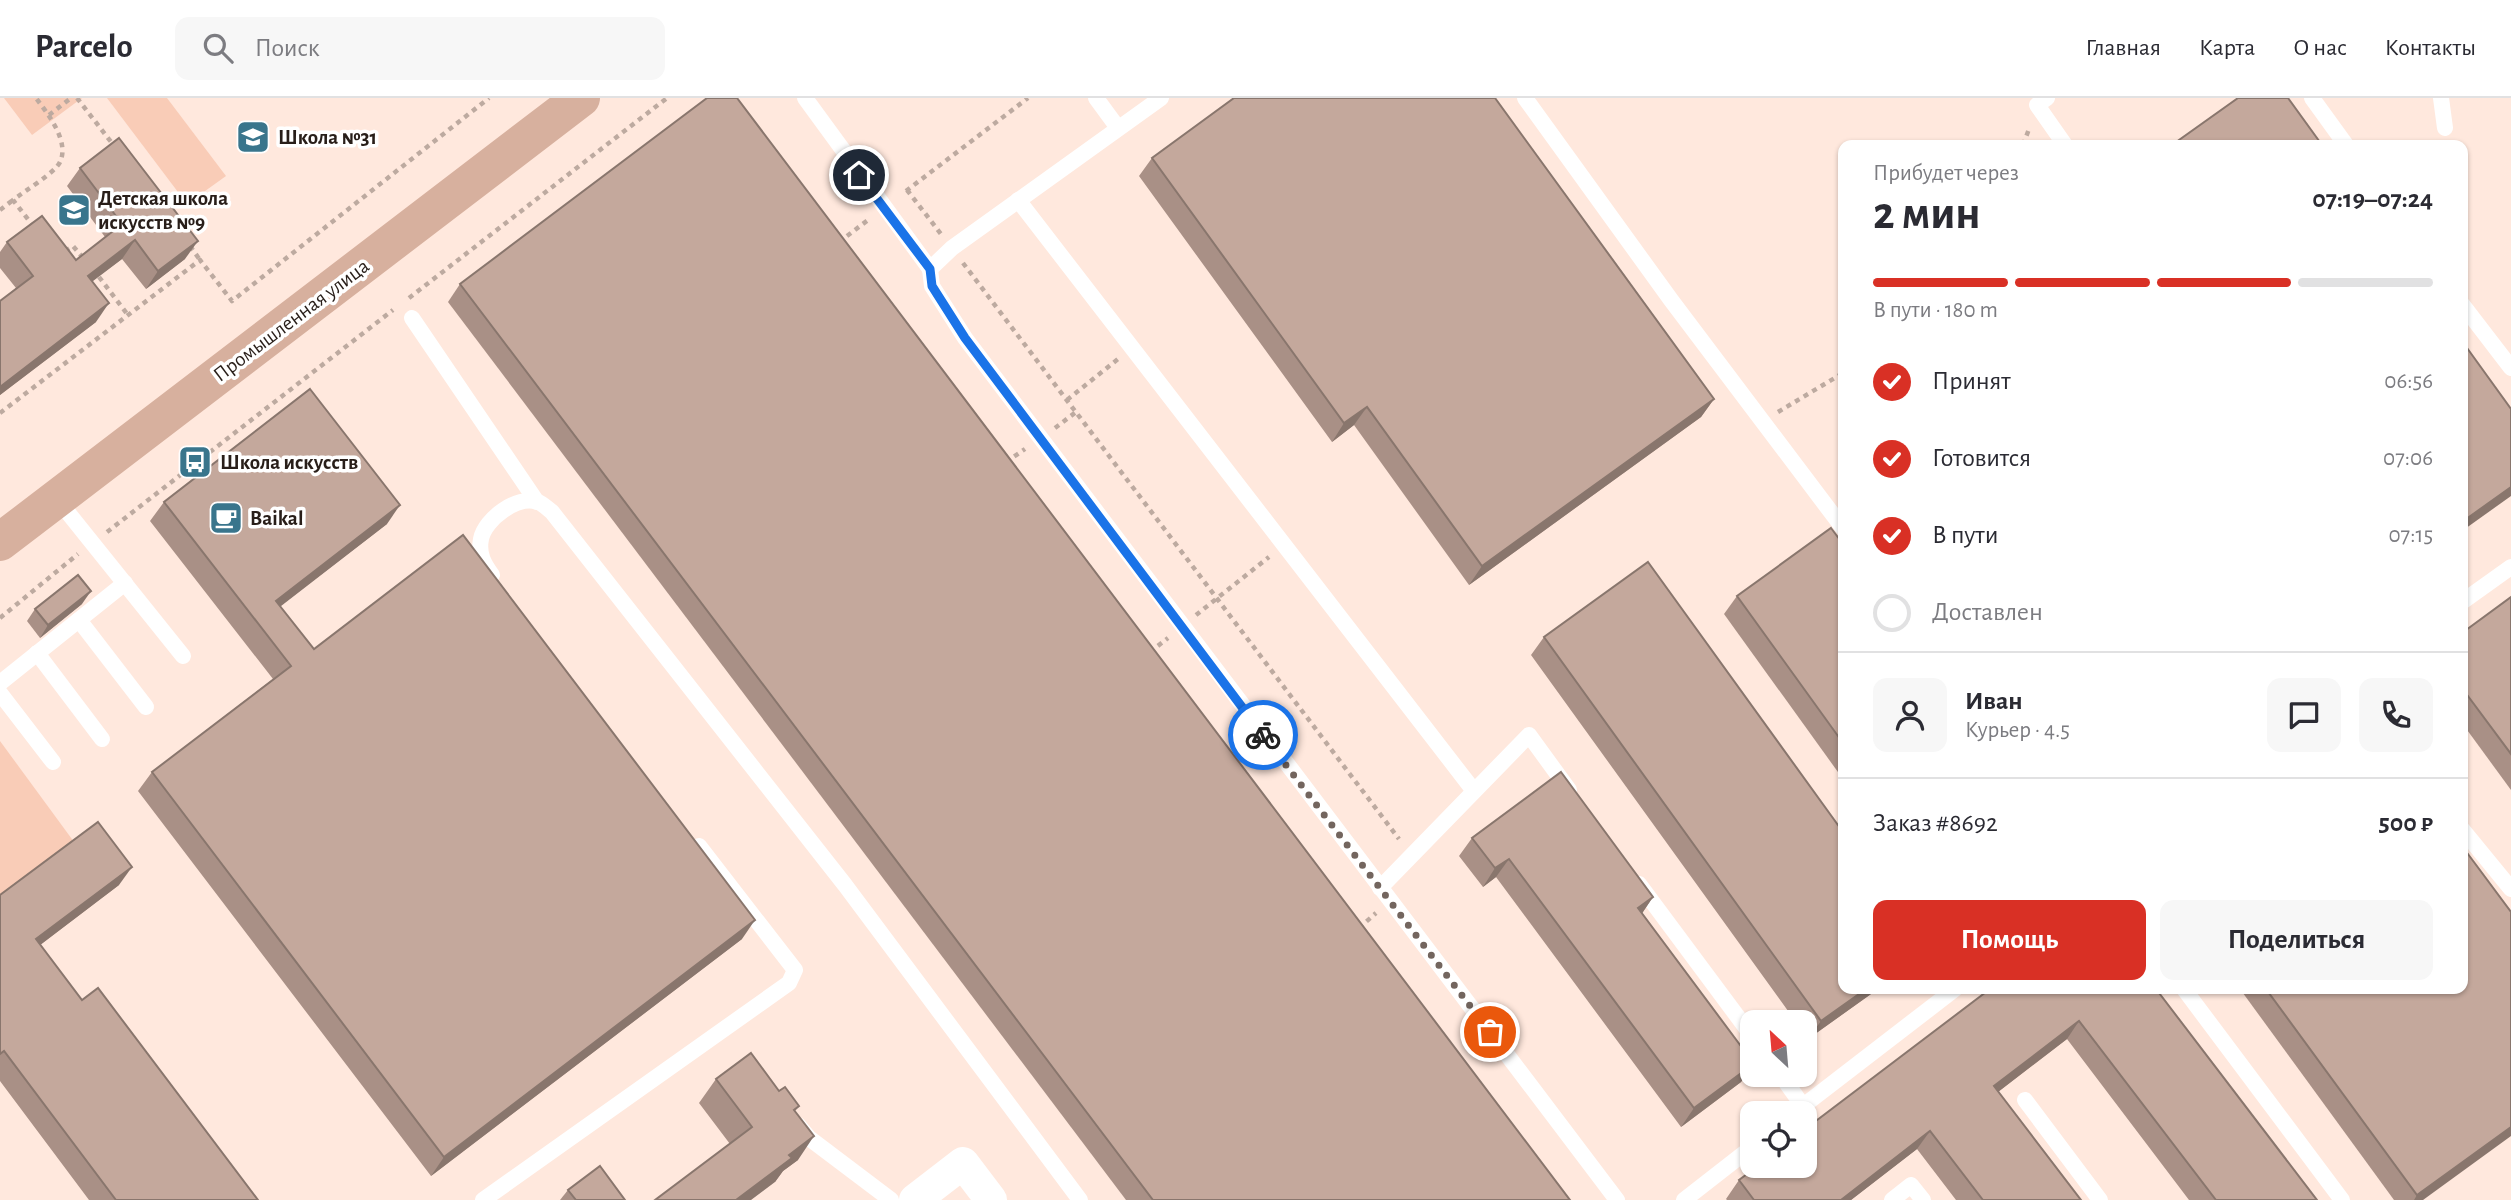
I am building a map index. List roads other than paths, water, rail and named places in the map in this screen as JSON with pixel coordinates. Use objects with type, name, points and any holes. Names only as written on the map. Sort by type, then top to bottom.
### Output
[{"type":"main road","name":"Промышленная улица","points":[[0,542],[581,98]]},
{"type":"street","points":[[915,1200],[963,1163],[991,1200]]},
{"type":"lane","points":[[805,98],[930,269],[932,286],[965,338],[1617,1200]]},
{"type":"lane","points":[[1096,98],[1118,128]]},
{"type":"lane","points":[[930,269],[952,248],[1161,98]]},
{"type":"lane","points":[[1525,98],[1838,521]]},
{"type":"lane","points":[[2046,98],[2036,105],[2061,140]]},
{"type":"lane","points":[[2312,98],[2342,140]]},
{"type":"lane","points":[[2441,98],[2445,128]]},
{"type":"lane","points":[[1018,200],[1474,791]]},
{"type":"lane","points":[[2468,312],[2511,368]]},
{"type":"lane","points":[[412,318],[537,502],[552,512],[820,852],[1080,1200]]},
{"type":"lane","points":[[57,499],[183,656]]},
{"type":"lane","points":[[504,592],[481,560],[481,537],[494,518],[517,502],[537,502]]},
{"type":"lane","points":[[2468,598],[2511,567]]},
{"type":"lane","points":[[0,683],[125,583]]},
{"type":"lane","points":[[79,620],[146,707]]},
{"type":"lane","points":[[37,653],[102,739]]},
{"type":"lane","points":[[0,693],[53,762]]},
{"type":"lane","points":[[1385,894],[1412,855],[1529,735],[1578,802]]},
{"type":"lane","points":[[483,1200],[789,983],[795,970],[686,829]]},
{"type":"lane","points":[[2468,836],[2511,890]]},
{"type":"lane","points":[[1628,869],[1740,1021]]},
{"type":"lane","points":[[1811,1101],[1949,994]]},
{"type":"lane","points":[[2188,994],[2342,1200]]},
{"type":"lane","points":[[2025,1100],[2100,1200]]},
{"type":"lane","points":[[785,1108],[809,1138],[891,1200]]},
{"type":"lane","points":[[1684,1200],[1740,1156]]},
{"type":"lane","points":[[1892,1200],[1911,1185],[1923,1200]]},
{"type":"place","name":"Школа №31","points":[[253,137]]},
{"type":"place","name":"Детская школа искусств №9","points":[[74,210]]},
{"type":"place","name":"Школа искусств","points":[[195,462]]},
{"type":"place","name":"Baikal","points":[[226,518]]}]
